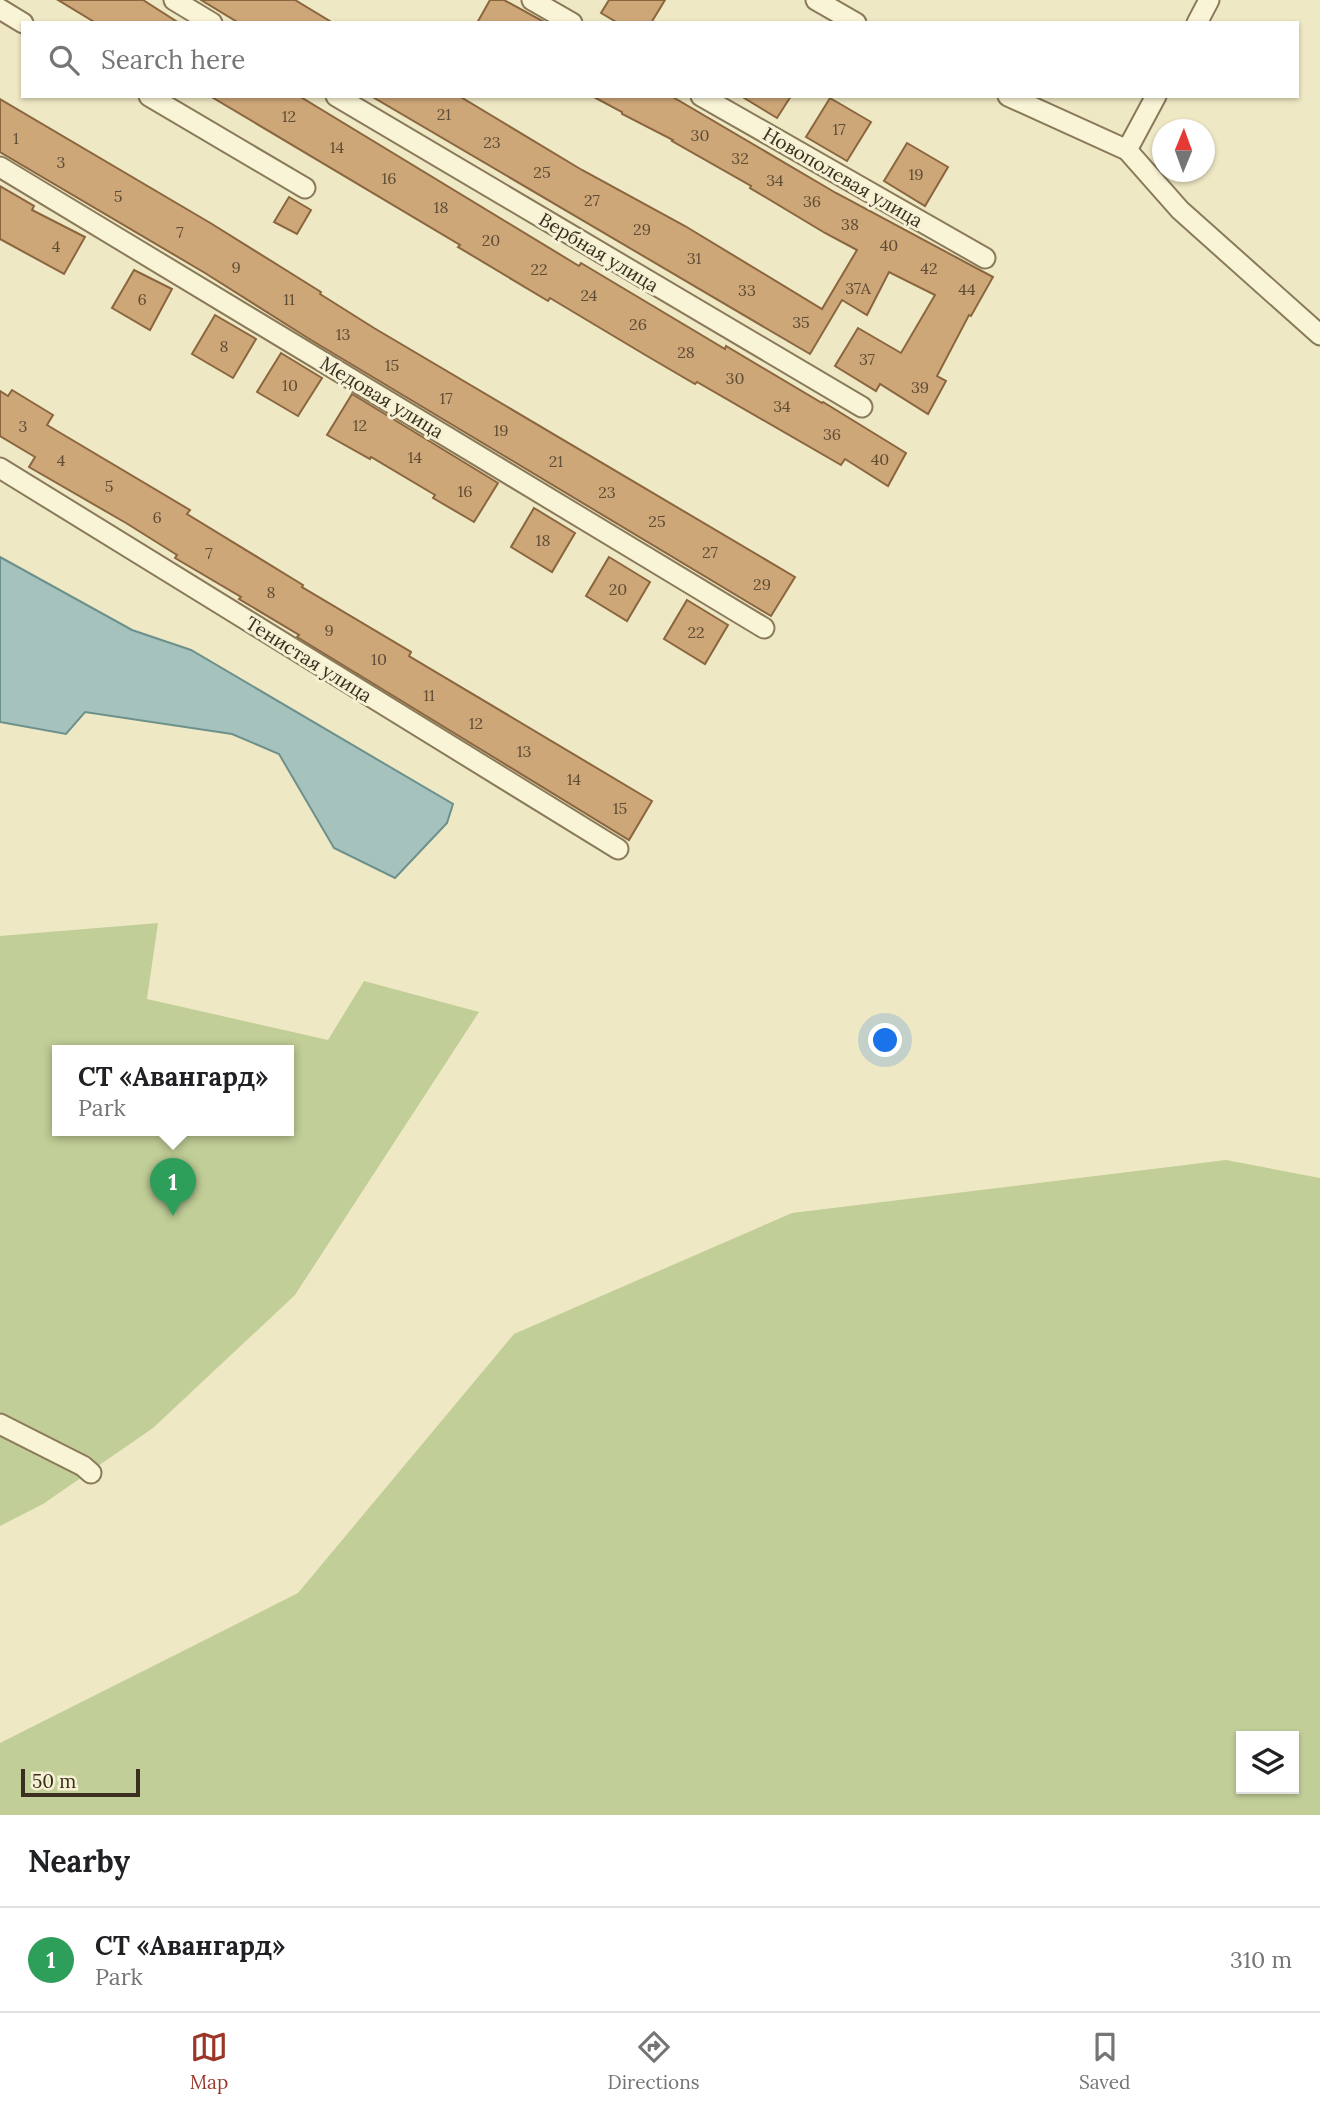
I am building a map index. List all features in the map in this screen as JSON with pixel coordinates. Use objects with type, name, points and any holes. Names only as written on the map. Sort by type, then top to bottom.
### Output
[{"type":"street","points":[[174,0],[209,21]]},
{"type":"street","points":[[532,0],[569,21]]},
{"type":"street","points":[[816,0],[853,21]]},
{"type":"street","points":[[1198,21],[1209,0]]},
{"type":"street","points":[[0,9],[21,22]]},
{"type":"street","points":[[152,98],[305,188]]},
{"type":"street","name":"Вербная улица","points":[[339,98],[862,407]]},
{"type":"street","name":"Новополевая улица","points":[[705,98],[985,258]]},
{"type":"street","points":[[1012,98],[1127,150],[1180,210],[1320,335]]},
{"type":"street","points":[[1127,150],[1155,98]]},
{"type":"street","name":"Медовая улица","points":[[0,167],[764,628]]},
{"type":"street","name":"Тенистая улица","points":[[0,468],[618,849]]},
{"type":"street","points":[[0,1424],[83,1466],[90,1473]]},
{"type":"green space","points":[[158,923],[147,999],[328,1040],[364,981],[479,1012],[295,1295],[153,1428],[43,1504],[0,1526],[0,936]]},
{"type":"green space","points":[[1226,1160],[1320,1178],[1320,1815],[0,1815],[0,1743],[298,1593],[514,1334],[792,1213]]},
{"type":"water","points":[[0,557],[132,630],[191,650],[453,804],[447,823],[395,878],[334,848],[279,754],[232,734],[85,712],[66,734],[0,722]]},
{"type":"building","points":[[58,0],[143,0],[176,21],[93,21]]},
{"type":"building","points":[[201,0],[295,0],[330,21],[236,21]]},
{"type":"building","points":[[490,0],[504,0],[542,21],[478,21]]},
{"type":"building","points":[[609,0],[665,0],[652,21],[615,21],[601,13]]},
{"type":"building","points":[[213,98],[302,98],[579,266],[581,263],[725,349],[726,346],[823,402],[906,453],[888,486],[845,459],[841,465],[697,382],[695,384],[550,298],[548,301],[458,247],[460,245]]},
{"type":"building","points":[[374,98],[462,98],[582,170],[685,226],[822,309],[857,250],[673,140],[596,98],[674,98],[836,193],[993,277],[971,316],[969,315],[937,376],[946,381],[928,414],[880,384],[876,391],[835,366],[858,328],[901,353],[935,295],[889,272],[867,315],[842,300],[810,354]]},
{"type":"building","points":[[744,98],[790,98],[777,118]]},
{"type":"building","points":[[830,98],[871,122],[847,161],[806,137]]},
{"type":"building","points":[[0,99],[212,224],[374,328],[795,577],[771,616],[0,152]]},
{"type":"building","points":[[907,143],[948,167],[925,206],[884,181]]},
{"type":"building","points":[[0,186],[34,206],[32,210],[85,237],[64,274],[0,239]]},
{"type":"building","points":[[289,197],[311,210],[297,234],[274,222]]},
{"type":"building","points":[[134,270],[172,289],[150,330],[112,308]]},
{"type":"building","points":[[215,315],[256,339],[233,378],[192,354]]},
{"type":"building","points":[[281,353],[322,378],[298,416],[257,392]]},
{"type":"building","points":[[12,390],[53,415],[47,425],[190,510],[187,514],[411,652],[409,656],[652,801],[629,840],[297,637],[299,635],[175,558],[177,555],[126,523],[29,467],[35,457],[0,436],[0,391],[8,396]]},
{"type":"building","points":[[352,394],[498,483],[474,522],[371,457],[370,459],[327,435]]},
{"type":"building","points":[[534,508],[575,533],[552,572],[511,547]]},
{"type":"building","points":[[609,557],[650,582],[627,621],[586,596]]},
{"type":"building","points":[[687,600],[728,625],[705,664],[664,639]]},
{"type":"place","name":"СТ «Авангард»","points":[[173,1216]]}]
